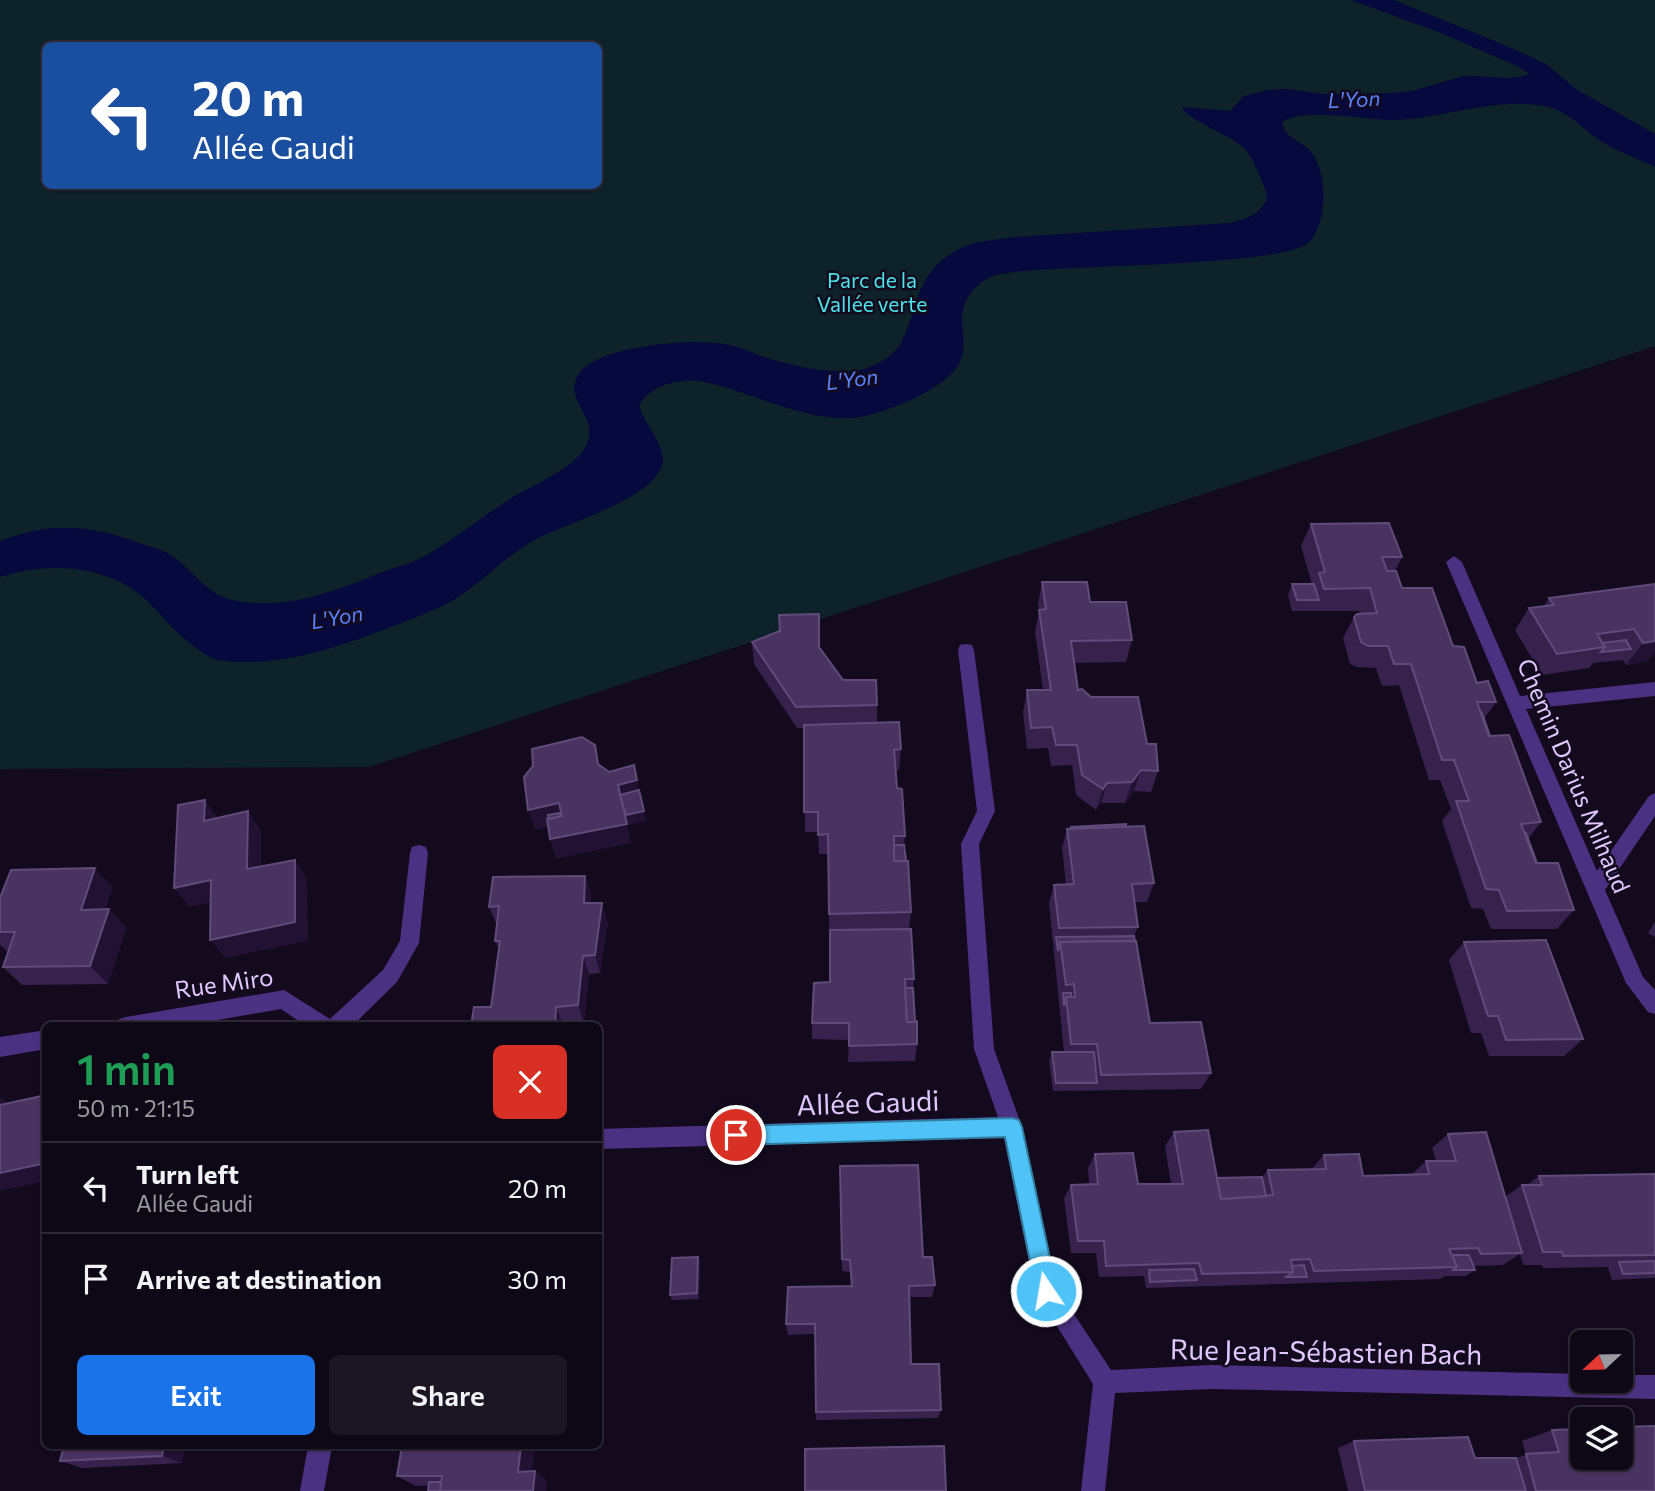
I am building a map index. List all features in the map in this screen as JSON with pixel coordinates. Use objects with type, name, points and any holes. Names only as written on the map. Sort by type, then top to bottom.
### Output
[{"type":"street","name":"Chemin Darius Milhaud","points":[[1454,562],[1636,983],[1655,1005]]},
{"type":"street","points":[[967,650],[986,811],[970,844],[984,1049],[1012,1127],[1046,1291],[1105,1382],[1093,1491]]},
{"type":"street","points":[[1515,703],[1655,689]]},
{"type":"street","points":[[1595,889],[1655,801]]},
{"type":"street","points":[[341,1022],[390,976],[409,943],[419,853]]},
{"type":"street","name":"Rue Miro","points":[[149,1022],[284,999],[317,1022]]},
{"type":"street","points":[[0,1047],[42,1040]]},
{"type":"street","name":"Allée Gaudi","points":[[602,1139],[1012,1127]]},
{"type":"street","name":"Rue Jean-Sébastien Bach","points":[[1105,1382],[1212,1377],[1655,1387]]},
{"type":"street","points":[[312,1491],[319,1449]]},
{"type":"green space","name":"Parc de la Vallée verte","points":[[0,0],[1655,0],[1655,346],[369,767],[0,769]]},
{"type":"water","name":"L'Yon","points":[[1351,0],[1394,0],[1546,64],[1576,89],[1655,134],[1655,167],[1607,145],[1556,109],[1528,104],[1488,106],[1408,119],[1316,115],[1290,118],[1282,123],[1284,128],[1311,152],[1317,161],[1323,184],[1320,222],[1309,242],[1290,250],[1257,257],[1028,271],[993,276],[983,281],[967,298],[962,316],[963,350],[955,370],[914,399],[865,416],[833,418],[813,415],[699,381],[673,382],[657,388],[639,405],[659,444],[663,460],[653,480],[640,491],[535,540],[442,606],[329,649],[266,661],[216,660],[198,650],[178,633],[141,595],[109,577],[55,568],[0,577],[0,541],[35,531],[69,528],[103,532],[165,552],[177,559],[213,592],[232,600],[271,603],[326,593],[425,556],[513,497],[573,461],[581,454],[589,438],[588,423],[575,395],[575,383],[583,369],[601,358],[636,348],[697,342],[733,346],[808,368],[859,370],[881,362],[899,347],[926,278],[945,258],[966,246],[1016,237],[1229,223],[1247,218],[1267,199],[1248,152],[1185,112],[1182,107],[1230,111],[1244,96],[1268,90],[1287,89],[1323,94],[1392,93],[1412,91],[1464,76],[1512,78],[1530,74],[1441,33]]},
{"type":"building","points":[[1389,523],[1402,557],[1382,557],[1387,571],[1396,571],[1402,588],[1432,588],[1453,646],[1464,647],[1477,683],[1488,681],[1496,702],[1477,702],[1489,736],[1509,735],[1541,822],[1521,824],[1536,863],[1558,863],[1574,910],[1507,911],[1499,890],[1486,889],[1456,801],[1469,801],[1454,760],[1442,760],[1411,664],[1394,664],[1388,646],[1368,646],[1361,642],[1354,617],[1357,614],[1377,613],[1370,588],[1324,589],[1319,573],[1325,572],[1311,524]]},
{"type":"building","points":[[1042,582],[1087,582],[1090,602],[1126,602],[1132,640],[1071,641],[1078,690],[1082,689],[1091,697],[1138,697],[1147,744],[1156,744],[1158,771],[1141,770],[1132,782],[1107,783],[1103,789],[1082,775],[1077,745],[1056,745],[1052,727],[1031,728],[1027,690],[1051,690],[1039,610],[1046,609]]},
{"type":"building","points":[[1292,584],[1314,584],[1319,600],[1297,600]]},
{"type":"building","points":[[1655,584],[1655,641],[1643,643],[1634,629],[1597,634],[1605,647],[1557,654],[1529,608],[1554,605],[1549,598]]},
{"type":"building","points":[[819,614],[819,647],[843,680],[876,680],[877,705],[796,707],[752,642],[780,631],[779,615]]},
{"type":"building","points":[[1626,640],[1631,649],[1601,652],[1605,647],[1602,643]]},
{"type":"building","points":[[899,722],[901,749],[894,750],[897,788],[902,789],[905,836],[894,836],[894,861],[908,861],[911,912],[829,914],[828,834],[818,835],[818,812],[804,812],[804,725]]},
{"type":"building","points":[[582,737],[595,745],[598,764],[609,772],[634,765],[637,780],[618,785],[627,824],[550,839],[547,819],[562,816],[559,803],[528,810],[524,777],[533,766],[532,749]]},
{"type":"building","points":[[639,790],[644,811],[626,815],[620,795]]},
{"type":"building","points":[[205,800],[204,821],[248,811],[247,869],[295,860],[295,922],[210,940],[211,880],[174,888],[178,805]]},
{"type":"building","points":[[560,813],[561,816],[549,819],[548,815]]},
{"type":"building","points":[[1126,824],[1126,827],[1071,827]]},
{"type":"building","points":[[1144,826],[1154,883],[1132,884],[1138,927],[1059,928],[1054,885],[1074,884],[1067,829]]},
{"type":"building","points":[[894,845],[904,845],[906,861],[894,861]]},
{"type":"building","points":[[95,868],[81,910],[109,909],[90,966],[3,967],[15,932],[0,932],[0,898],[11,870]]},
{"type":"building","points":[[585,876],[584,903],[602,903],[595,955],[583,956],[578,1005],[556,1007],[555,1022],[472,1022],[474,1007],[491,1007],[500,941],[495,941],[499,906],[489,907],[493,877]]},
{"type":"building","points":[[911,929],[914,979],[905,979],[907,1022],[917,1021],[917,1044],[849,1046],[849,1023],[812,1023],[814,983],[830,982],[830,930]]},
{"type":"building","points":[[1134,936],[1135,941],[1060,942],[1058,951],[1056,937]]},
{"type":"building","points":[[1546,940],[1583,1039],[1506,1040],[1498,1016],[1488,1016],[1464,942]]},
{"type":"building","points":[[1136,941],[1150,1023],[1201,1022],[1211,1073],[1101,1075],[1097,1044],[1071,1044],[1066,997],[1075,997],[1074,984],[1066,985],[1060,942]]},
{"type":"building","points":[[905,988],[913,988],[915,1022],[907,1022]]},
{"type":"building","points":[[1063,993],[1071,993],[1071,997],[1066,997],[1064,1006]]},
{"type":"building","points":[[1052,1052],[1094,1052],[1097,1083],[1056,1083]]},
{"type":"building","points":[[42,1096],[42,1164],[0,1173],[0,1105]]},
{"type":"building","points":[[1208,1130],[1221,1199],[1273,1195],[1268,1170],[1326,1169],[1324,1155],[1359,1154],[1363,1176],[1429,1174],[1426,1161],[1456,1161],[1448,1134],[1486,1132],[1522,1253],[1481,1254],[1478,1248],[1449,1249],[1457,1267],[1314,1271],[1310,1259],[1291,1260],[1293,1272],[1202,1274],[1199,1263],[1106,1266],[1104,1241],[1078,1241],[1071,1185],[1098,1184],[1095,1154],[1133,1153],[1138,1184],[1183,1184],[1174,1132]]},
{"type":"building","points":[[918,1165],[923,1257],[932,1257],[935,1285],[909,1286],[911,1364],[939,1364],[941,1410],[816,1412],[815,1324],[786,1324],[788,1287],[852,1286],[850,1260],[842,1259],[840,1166]]},
{"type":"building","points":[[1655,1174],[1655,1255],[1563,1256],[1562,1252],[1543,1252],[1522,1185],[1542,1185],[1539,1176]]},
{"type":"building","points":[[1262,1177],[1266,1196],[1221,1199],[1217,1178]]},
{"type":"building","points":[[1452,1255],[1469,1255],[1475,1270],[1453,1270],[1457,1267]]},
{"type":"building","points":[[698,1257],[697,1293],[670,1295],[672,1258]]},
{"type":"building","points":[[1655,1261],[1655,1273],[1623,1274],[1619,1262]]},
{"type":"building","points":[[1304,1265],[1307,1277],[1286,1277],[1293,1272],[1292,1266]]},
{"type":"building","points":[[1194,1269],[1197,1280],[1150,1282],[1149,1270]]},
{"type":"building","points":[[1655,1426],[1655,1491],[1536,1491],[1526,1454],[1559,1452],[1552,1430],[1570,1429],[1570,1470],[1633,1470],[1633,1427]]},
{"type":"building","points":[[1468,1437],[1475,1458],[1516,1458],[1526,1491],[1365,1491],[1354,1441]]},
{"type":"building","points":[[944,1446],[946,1491],[805,1491],[805,1449]]},
{"type":"building","points":[[63,1449],[163,1449],[162,1456],[60,1461]]},
{"type":"building","points":[[402,1449],[521,1449],[518,1472],[535,1471],[533,1491],[440,1491],[442,1476],[397,1476]]},
{"type":"building","points":[[429,1482],[441,1482],[440,1491],[428,1491]]},
{"type":"route","points":[[736,1135],[1012,1127],[1046,1291]]}]
